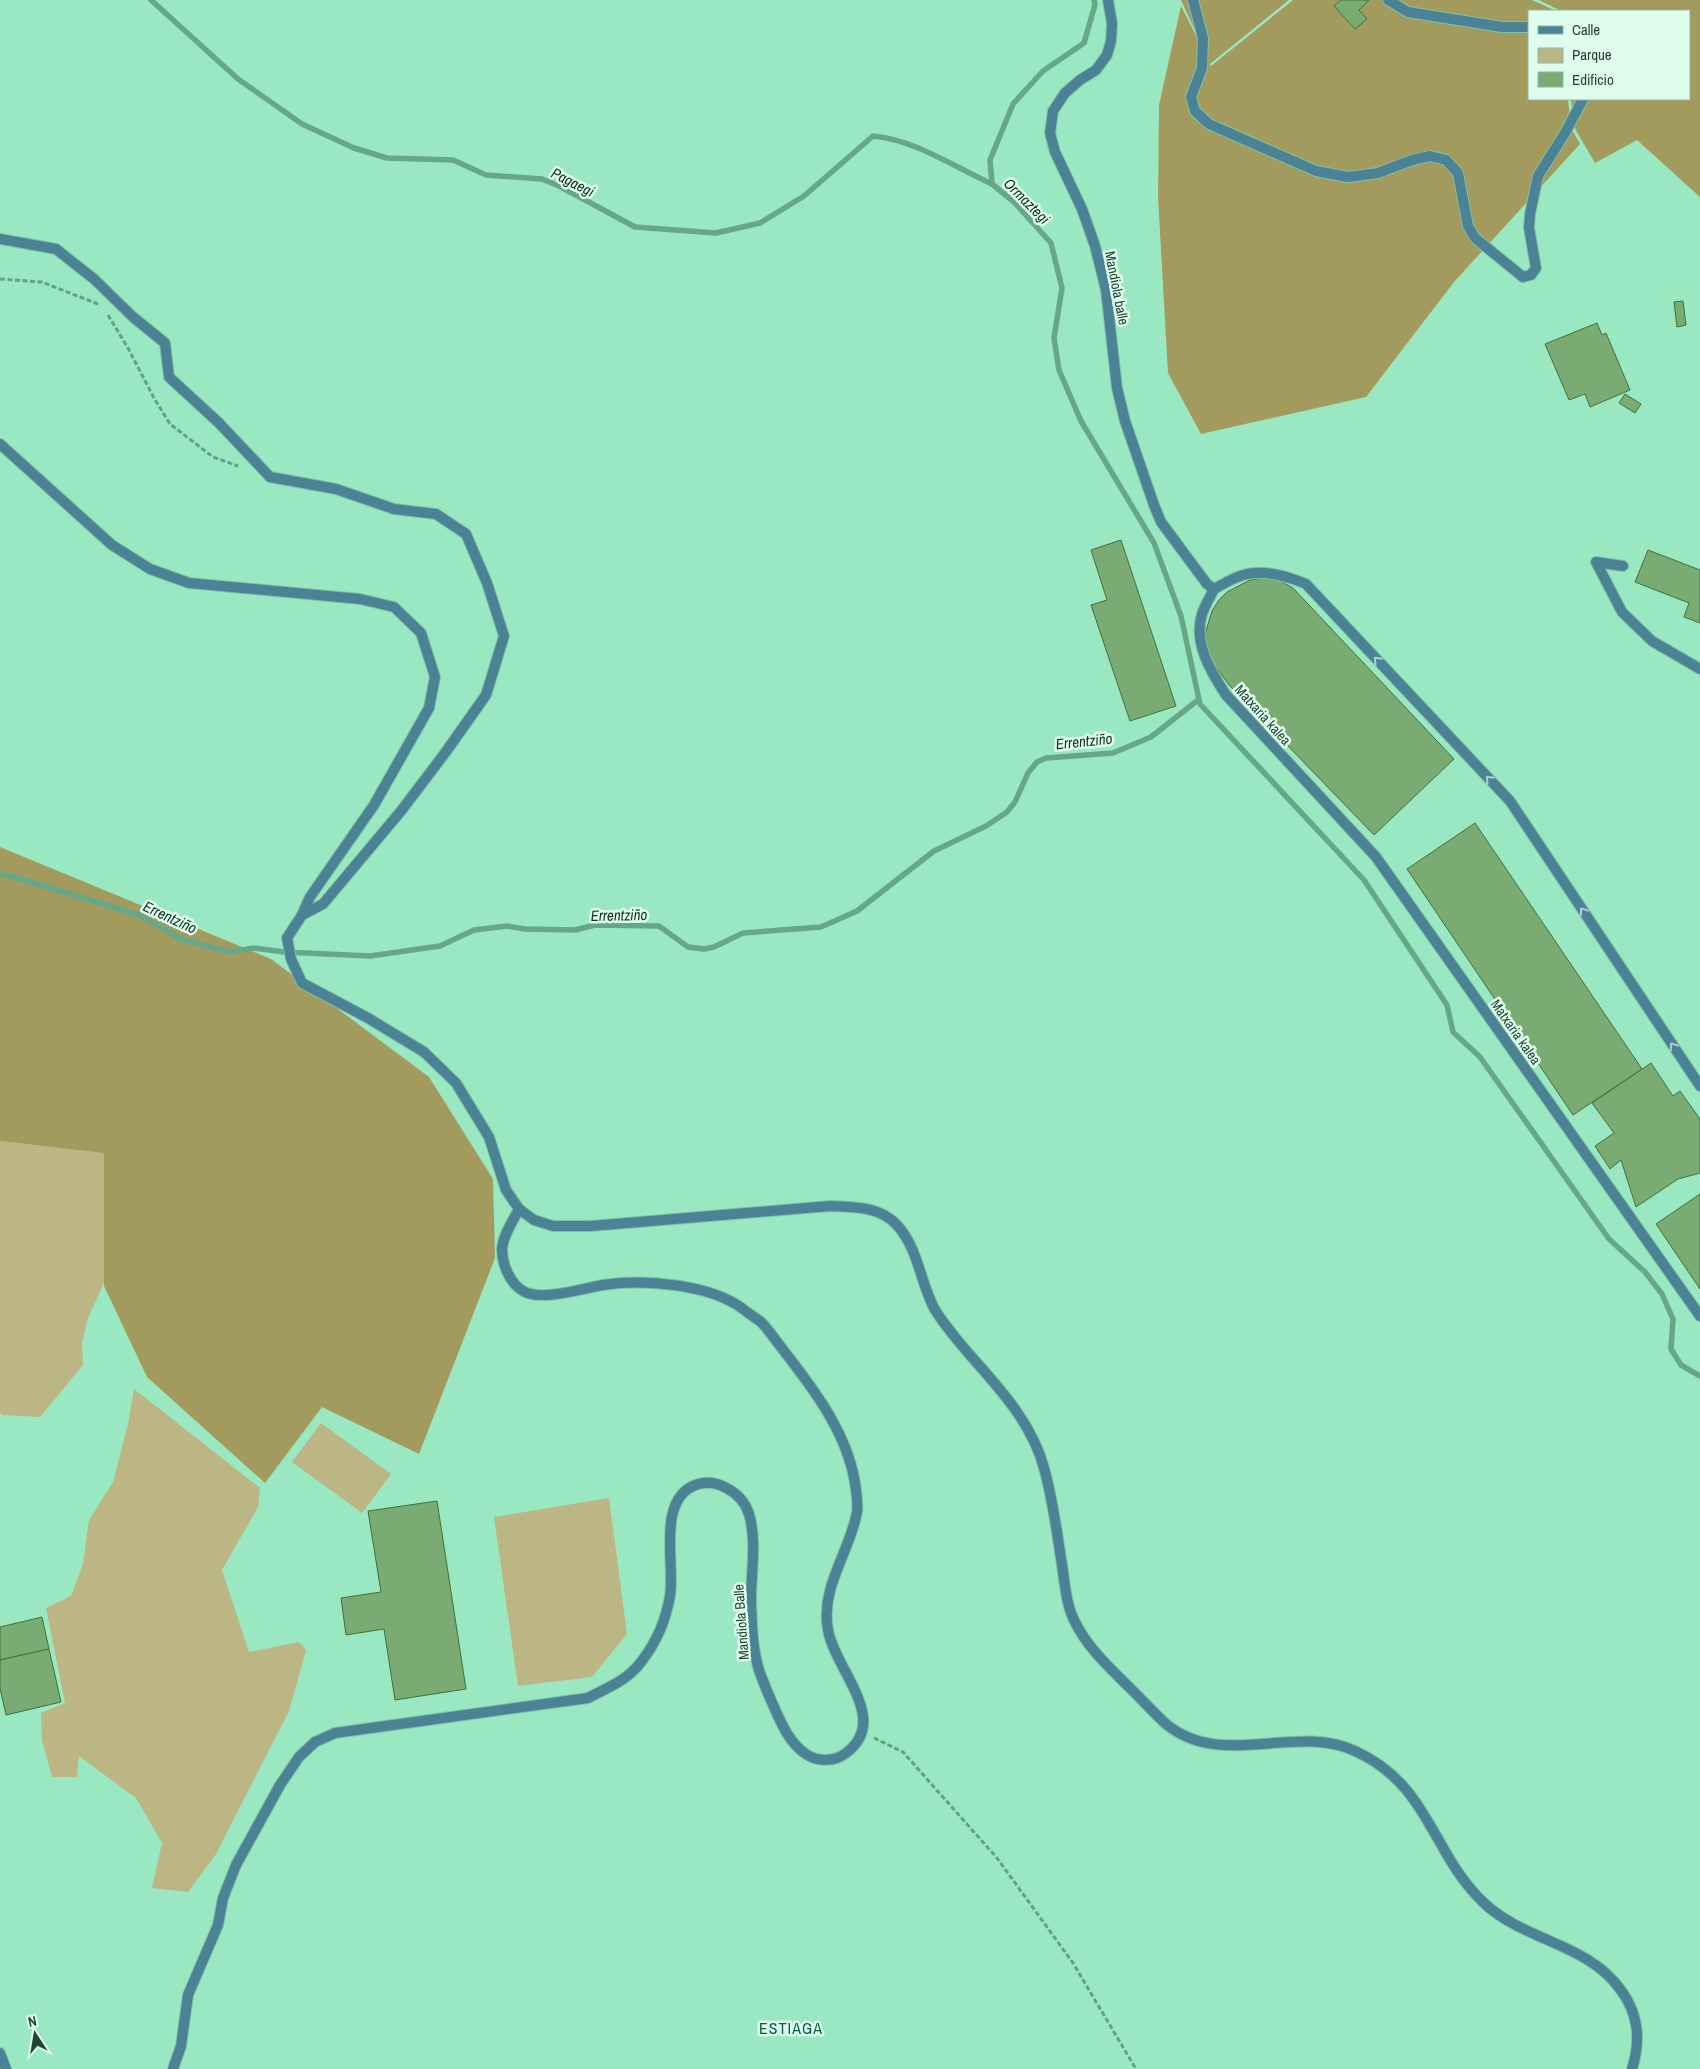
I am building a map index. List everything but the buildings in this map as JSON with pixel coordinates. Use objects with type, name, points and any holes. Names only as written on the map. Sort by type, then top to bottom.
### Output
[{"type":"street","name":"Mandiola balle","points":[[1108,0],[1112,23],[1111,41],[1107,55],[1096,70],[1080,80],[1065,93],[1053,111],[1050,133],[1055,152],[1082,210],[1095,246],[1106,290],[1117,388],[1154,505],[1161,522],[1207,584],[1214,589]]},
{"type":"street","points":[[1193,0],[1203,38],[1202,68],[1191,97],[1194,112],[1209,124],[1316,171],[1348,177],[1378,173],[1412,160],[1430,156],[1446,160],[1458,173],[1468,226],[1475,238],[1523,278],[1531,275],[1536,268],[1529,228],[1538,176],[1565,133],[1582,100]]},
{"type":"street","points":[[1388,0],[1408,12],[1502,27],[1528,28]]},
{"type":"street","points":[[0,239],[56,249],[94,278],[133,317],[165,343],[169,377],[219,422],[270,477],[336,489],[394,509],[436,514],[466,534],[487,583],[504,636],[486,695],[407,803],[359,861],[323,904],[302,915]]},
{"type":"street","points":[[0,444],[112,545],[150,569],[189,583],[360,599],[394,607],[421,633],[435,677],[429,708],[374,805],[310,897],[302,915],[287,938],[291,959],[302,983],[368,1018],[424,1052],[456,1084],[489,1137],[506,1190],[519,1209],[534,1220],[554,1226],[591,1226],[830,1206],[858,1207],[876,1211],[895,1223],[909,1240],[934,1307],[944,1322],[1008,1399],[1029,1429],[1044,1466],[1066,1590],[1073,1618],[1084,1638],[1115,1673],[1161,1719],[1186,1737],[1208,1745],[1239,1747],[1281,1742],[1320,1742],[1352,1749],[1379,1763],[1403,1784],[1420,1806],[1460,1875],[1482,1901],[1501,1918],[1584,1956],[1606,1972],[1622,1991],[1632,2011],[1638,2030],[1637,2053],[1632,2069]]},
{"type":"street","points":[[1623,566],[1596,562],[1622,612],[1652,641],[1700,669]]},
{"type":"street","points":[[1214,589],[1244,574],[1270,573],[1290,577],[1306,584],[1510,801],[1700,1086]]},
{"type":"street","name":"Matxaria kalea","points":[[1214,589],[1202,615],[1201,642],[1210,670],[1226,695],[1376,857],[1700,1316]]},
{"type":"street","points":[[519,1209],[507,1231],[502,1248],[505,1267],[511,1280],[524,1292],[540,1295],[610,1284],[654,1283],[699,1289],[733,1302],[762,1323],[812,1386],[839,1434],[854,1470],[858,1508],[851,1537],[834,1576],[827,1601],[827,1628],[834,1653],[860,1701],[865,1722],[863,1732]]},
{"type":"street","name":"Mandiola Balle","points":[[173,2069],[181,2046],[188,1995],[218,1925],[223,1898],[236,1865],[280,1785],[299,1758],[315,1742],[335,1733],[588,1698],[621,1681],[640,1664],[659,1633],[670,1597],[672,1567],[670,1526],[677,1500],[691,1487],[707,1484],[726,1487],[740,1498],[748,1513],[752,1535],[751,1601],[754,1642],[759,1672],[780,1722],[796,1746],[808,1756],[825,1760],[842,1757],[855,1746],[863,1732]]},
{"type":"street","points":[[0,2053],[6,2069]]},
{"type":"path","points":[[0,278],[42,282],[103,306]]},
{"type":"path","points":[[108,314],[170,424],[213,457],[245,468]]},
{"type":"path","points":[[863,1732],[903,1752],[998,1858],[1073,1963],[1136,2069]]},
{"type":"green space","points":[[0,1141],[105,1153],[104,1283],[88,1318],[82,1343],[83,1365],[40,1417],[2,1415],[0,1412]]},
{"type":"green space","points":[[134,1389],[260,1488],[258,1507],[222,1570],[249,1652],[299,1642],[306,1650],[289,1711],[216,1854],[188,1892],[152,1888],[162,1843],[136,1798],[79,1756],[77,1777],[52,1777],[42,1740],[41,1713],[65,1703],[46,1608],[71,1596],[83,1564],[89,1520],[113,1482],[128,1424]]},
{"type":"green space","points":[[321,1423],[391,1474],[362,1513],[292,1462]]},
{"type":"green space","points":[[609,1498],[627,1634],[592,1677],[518,1686],[494,1517]]},
{"type":"shaded area","points":[[1181,0],[1289,0],[1210,64],[1211,66],[1293,0],[1532,0],[1554,10],[1528,10],[1528,100],[1568,100],[1571,128],[1580,144],[1454,282],[1366,397],[1201,434],[1168,373],[1158,197],[1159,105],[1181,6],[1207,57]]},
{"type":"shaded area","points":[[1539,0],[1700,0],[1700,197],[1637,140],[1595,163],[1574,127],[1571,100],[1690,100],[1690,10],[1559,10]]},
{"type":"shaded area","points":[[0,847],[271,959],[429,1077],[493,1179],[495,1258],[419,1454],[322,1407],[265,1483],[147,1377],[104,1286],[104,1153],[0,1141]]},
{"type":"waterway","name":"Pagaegi","points":[[151,0],[238,79],[302,124],[354,148],[387,158],[453,160],[486,175],[542,179],[559,186],[635,227],[716,233],[760,223],[804,196],[873,136],[920,148],[992,184]]},
{"type":"waterway","name":"Ormaztegi","points":[[1094,0],[1095,5],[1084,43],[1043,71],[1013,104],[990,160],[992,184],[1014,202],[1051,243],[1062,288],[1054,338],[1059,370],[1081,421],[1154,543],[1181,616],[1200,704],[1364,880],[1447,1005],[1453,1032],[1480,1057],[1609,1239],[1645,1272],[1662,1294],[1673,1319],[1671,1349],[1681,1365],[1700,1376]]},
{"type":"waterway","name":"Errentziño","points":[[0,874],[139,915],[183,940],[230,952],[254,948],[284,952],[370,956],[440,946],[474,930],[507,926],[525,929],[575,930],[595,925],[659,926],[688,947],[704,949],[714,947],[743,933],[821,927],[857,911],[934,851],[986,826],[1007,812],[1015,802],[1028,773],[1037,762],[1046,758],[1113,753],[1151,737],[1198,700]]},
{"type":"district","name":"ESTIAGA","points":[[791,2028]]}]
